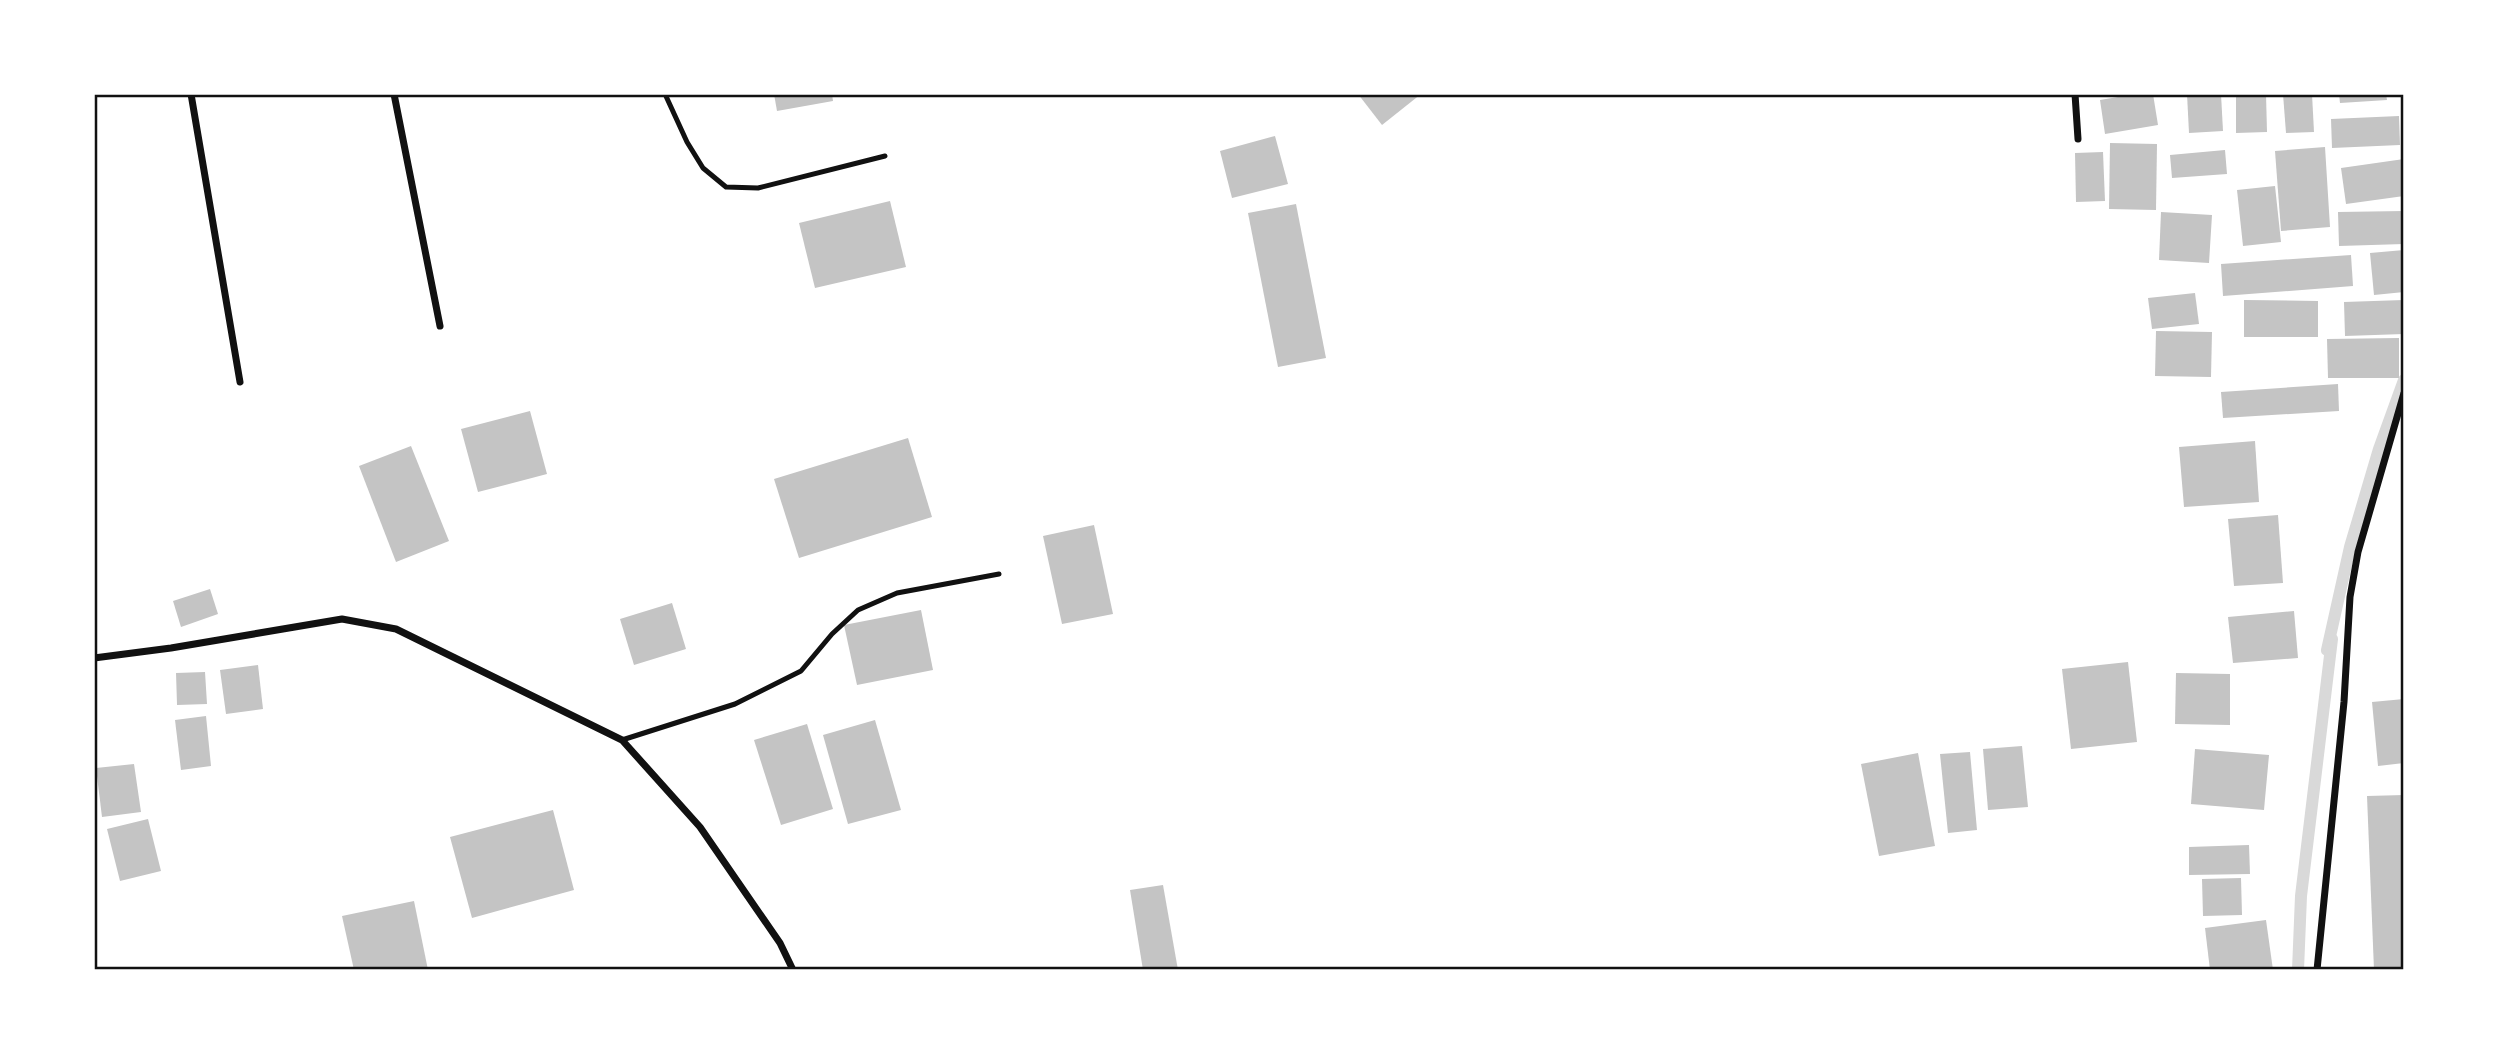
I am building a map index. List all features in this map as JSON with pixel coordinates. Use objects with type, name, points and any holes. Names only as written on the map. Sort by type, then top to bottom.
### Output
[{"type":"street","points":[[191,94],[240,382]]},
{"type":"street","points":[[394,94],[440,326]]},
{"type":"street","points":[[2074,94],[2078,139]]},
{"type":"street","points":[[2317,970],[2344,702],[2350,597],[2358,552],[2402,405],[2403,393]]},
{"type":"street","points":[[94,658],[170,648],[342,618],[396,629],[622,740],[700,827],[780,943],[793,970]]},
{"type":"lane","points":[[665,94],[687,142],[703,168],[726,187],[758,188],[885,156]]},
{"type":"lane","points":[[622,740],[735,704],[801,671],[832,634],[858,610],[897,593],[999,575]]},
{"type":"building","points":[[774,94],[832,94],[833,101],[777,111]]},
{"type":"building","points":[[1358,94],[1421,94],[1382,125]]},
{"type":"building","points":[[2153,94],[2158,125],[2105,134],[2100,100]]},
{"type":"building","points":[[2187,94],[2221,94],[2223,131],[2189,133]]},
{"type":"building","points":[[2236,94],[2266,94],[2267,132],[2236,133]]},
{"type":"building","points":[[2283,94],[2312,94],[2314,132],[2286,133]]},
{"type":"building","points":[[2339,94],[2386,94],[2387,100],[2340,103]]},
{"type":"building","points":[[2399,116],[2400,145],[2332,148],[2331,119]]},
{"type":"building","points":[[1275,136],[1288,184],[1232,198],[1220,151]]},
{"type":"building","points":[[2110,143],[2157,144],[2156,210],[2109,209]]},
{"type":"building","points":[[2325,147],[2330,227],[2281,231],[2275,151]]},
{"type":"building","points":[[2225,150],[2227,174],[2172,178],[2170,155]]},
{"type":"building","points":[[2103,152],[2105,201],[2076,202],[2075,153]]},
{"type":"building","points":[[2404,159],[2404,196],[2346,204],[2341,168]]},
{"type":"building","points":[[2275,186],[2281,242],[2243,246],[2237,190]]},
{"type":"building","points":[[890,201],[906,267],[815,288],[799,223]]},
{"type":"building","points":[[1296,204],[1326,358],[1278,367],[1248,213]]},
{"type":"building","points":[[2404,211],[2404,244],[2339,246],[2338,212]]},
{"type":"building","points":[[2161,212],[2212,215],[2209,263],[2159,260]]},
{"type":"building","points":[[2404,250],[2404,292],[2374,295],[2370,253]]},
{"type":"building","points":[[2351,255],[2353,286],[2223,296],[2221,264]]},
{"type":"building","points":[[2195,293],[2199,324],[2152,329],[2148,298]]},
{"type":"building","points":[[2244,300],[2318,301],[2318,337],[2244,337]]},
{"type":"building","points":[[2404,300],[2404,334],[2345,336],[2344,302]]},
{"type":"building","points":[[2156,331],[2212,332],[2211,377],[2155,376]]},
{"type":"building","points":[[2399,338],[2399,378],[2328,378],[2327,339]]},
{"type":"building","points":[[2338,384],[2339,411],[2223,418],[2221,392]]},
{"type":"building","points":[[530,411],[547,474],[478,492],[461,429]]},
{"type":"building","points":[[908,438],[932,517],[799,558],[774,479]]},
{"type":"building","points":[[2255,441],[2259,502],[2184,507],[2179,447]]},
{"type":"building","points":[[411,446],[449,541],[396,562],[359,466]]},
{"type":"building","points":[[2278,515],[2283,583],[2234,586],[2228,519]]},
{"type":"building","points":[[1094,525],[1113,614],[1062,624],[1043,536]]},
{"type":"building","points":[[210,589],[218,614],[181,627],[173,601]]},
{"type":"building","points":[[672,603],[686,649],[634,665],[620,619]]},
{"type":"building","points":[[921,610],[933,670],[857,685],[844,625]]},
{"type":"building","points":[[2294,611],[2298,658],[2233,663],[2228,617]]},
{"type":"building","points":[[2128,662],[2137,742],[2071,749],[2062,669]]},
{"type":"building","points":[[258,665],[263,709],[226,714],[220,670]]},
{"type":"building","points":[[205,672],[207,704],[177,705],[176,673]]},
{"type":"building","points":[[2176,673],[2230,674],[2230,725],[2175,724]]},
{"type":"building","points":[[2404,699],[2404,763],[2378,766],[2372,702]]},
{"type":"building","points":[[206,716],[211,766],[181,770],[175,720]]},
{"type":"building","points":[[875,720],[901,810],[848,824],[823,735]]},
{"type":"building","points":[[807,724],[833,809],[781,825],[754,740]]},
{"type":"building","points":[[2022,746],[2028,807],[1988,810],[1983,749]]},
{"type":"building","points":[[2195,749],[2269,755],[2264,810],[2191,804]]},
{"type":"building","points":[[1970,752],[1977,830],[1948,833],[1940,754]]},
{"type":"building","points":[[1918,753],[1935,846],[1879,856],[1861,764]]},
{"type":"building","points":[[134,764],[141,812],[102,817],[96,768]]},
{"type":"building","points":[[2404,795],[2404,970],[2374,970],[2367,796]]},
{"type":"building","points":[[553,810],[574,890],[472,918],[450,837]]},
{"type":"building","points":[[148,819],[161,871],[120,881],[107,829]]},
{"type":"building","points":[[2249,845],[2250,874],[2189,875],[2189,847]]},
{"type":"building","points":[[2241,878],[2242,915],[2203,916],[2202,879]]},
{"type":"building","points":[[1163,885],[1178,970],[1143,970],[1130,890]]},
{"type":"building","points":[[414,901],[428,970],[354,970],[342,916]]},
{"type":"building","points":[[2266,920],[2273,970],[2210,970],[2205,928]]},
{"type":"waterway","points":[[2298,970],[2301,896],[2332,639],[2327,650],[2350,547],[2379,449],[2404,380]]}]
